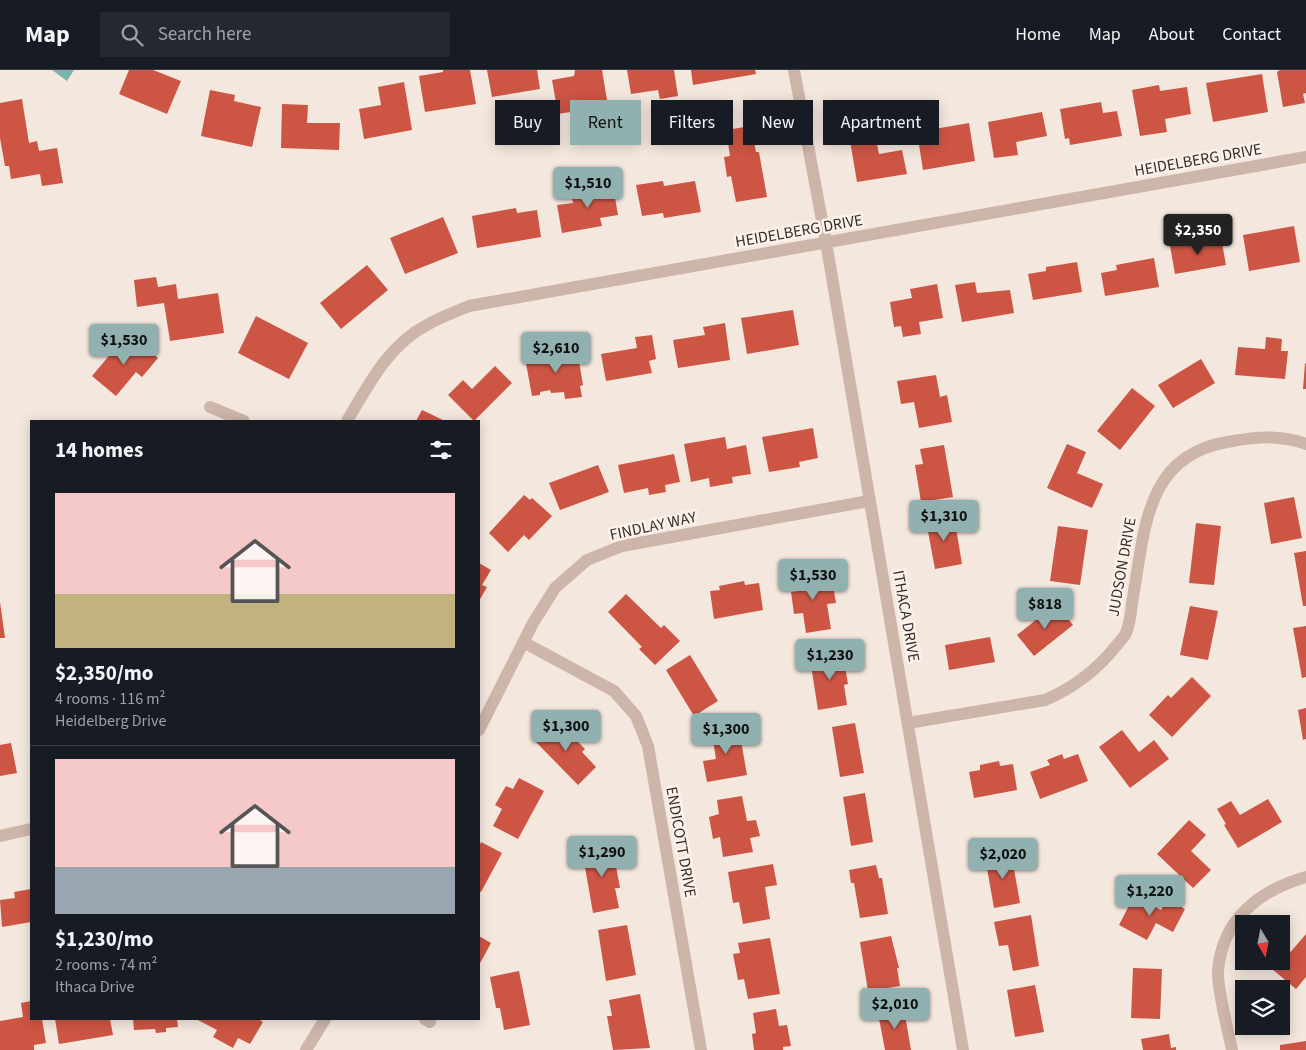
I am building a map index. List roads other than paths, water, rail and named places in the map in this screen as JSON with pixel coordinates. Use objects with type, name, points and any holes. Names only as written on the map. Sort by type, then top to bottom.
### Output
[{"type":"street","name":"ITHACA DRIVE","points":[[794,70],[826,242],[963,1050]]},
{"type":"street","name":"HEIDELBERG DRIVE","points":[[347,420],[380,366],[396,348],[425,326],[468,306],[1306,157]]},
{"type":"street","points":[[210,407],[242,420]]},
{"type":"street","name":"JUDSON DRIVE","points":[[908,723],[1045,700],[1064,692],[1099,666],[1127,632],[1147,513],[1160,484],[1182,460],[1213,444],[1255,437],[1294,440],[1306,444]]},
{"type":"street","name":"FINDLAY WAY","points":[[480,728],[524,643],[532,623],[555,588],[587,560],[622,546],[869,501]]},
{"type":"street","name":"ENDICOTT DRIVE","points":[[524,643],[614,691],[636,716],[648,746],[701,1050]]},
{"type":"street","points":[[0,836],[30,829]]},
{"type":"street","points":[[1232,1050],[1218,972],[1225,941],[1234,923],[1251,903],[1286,883],[1306,878]]},
{"type":"street","points":[[306,1050],[323,1020]]},
{"type":"water","points":[[52,70],[74,70],[67,81]]}]
